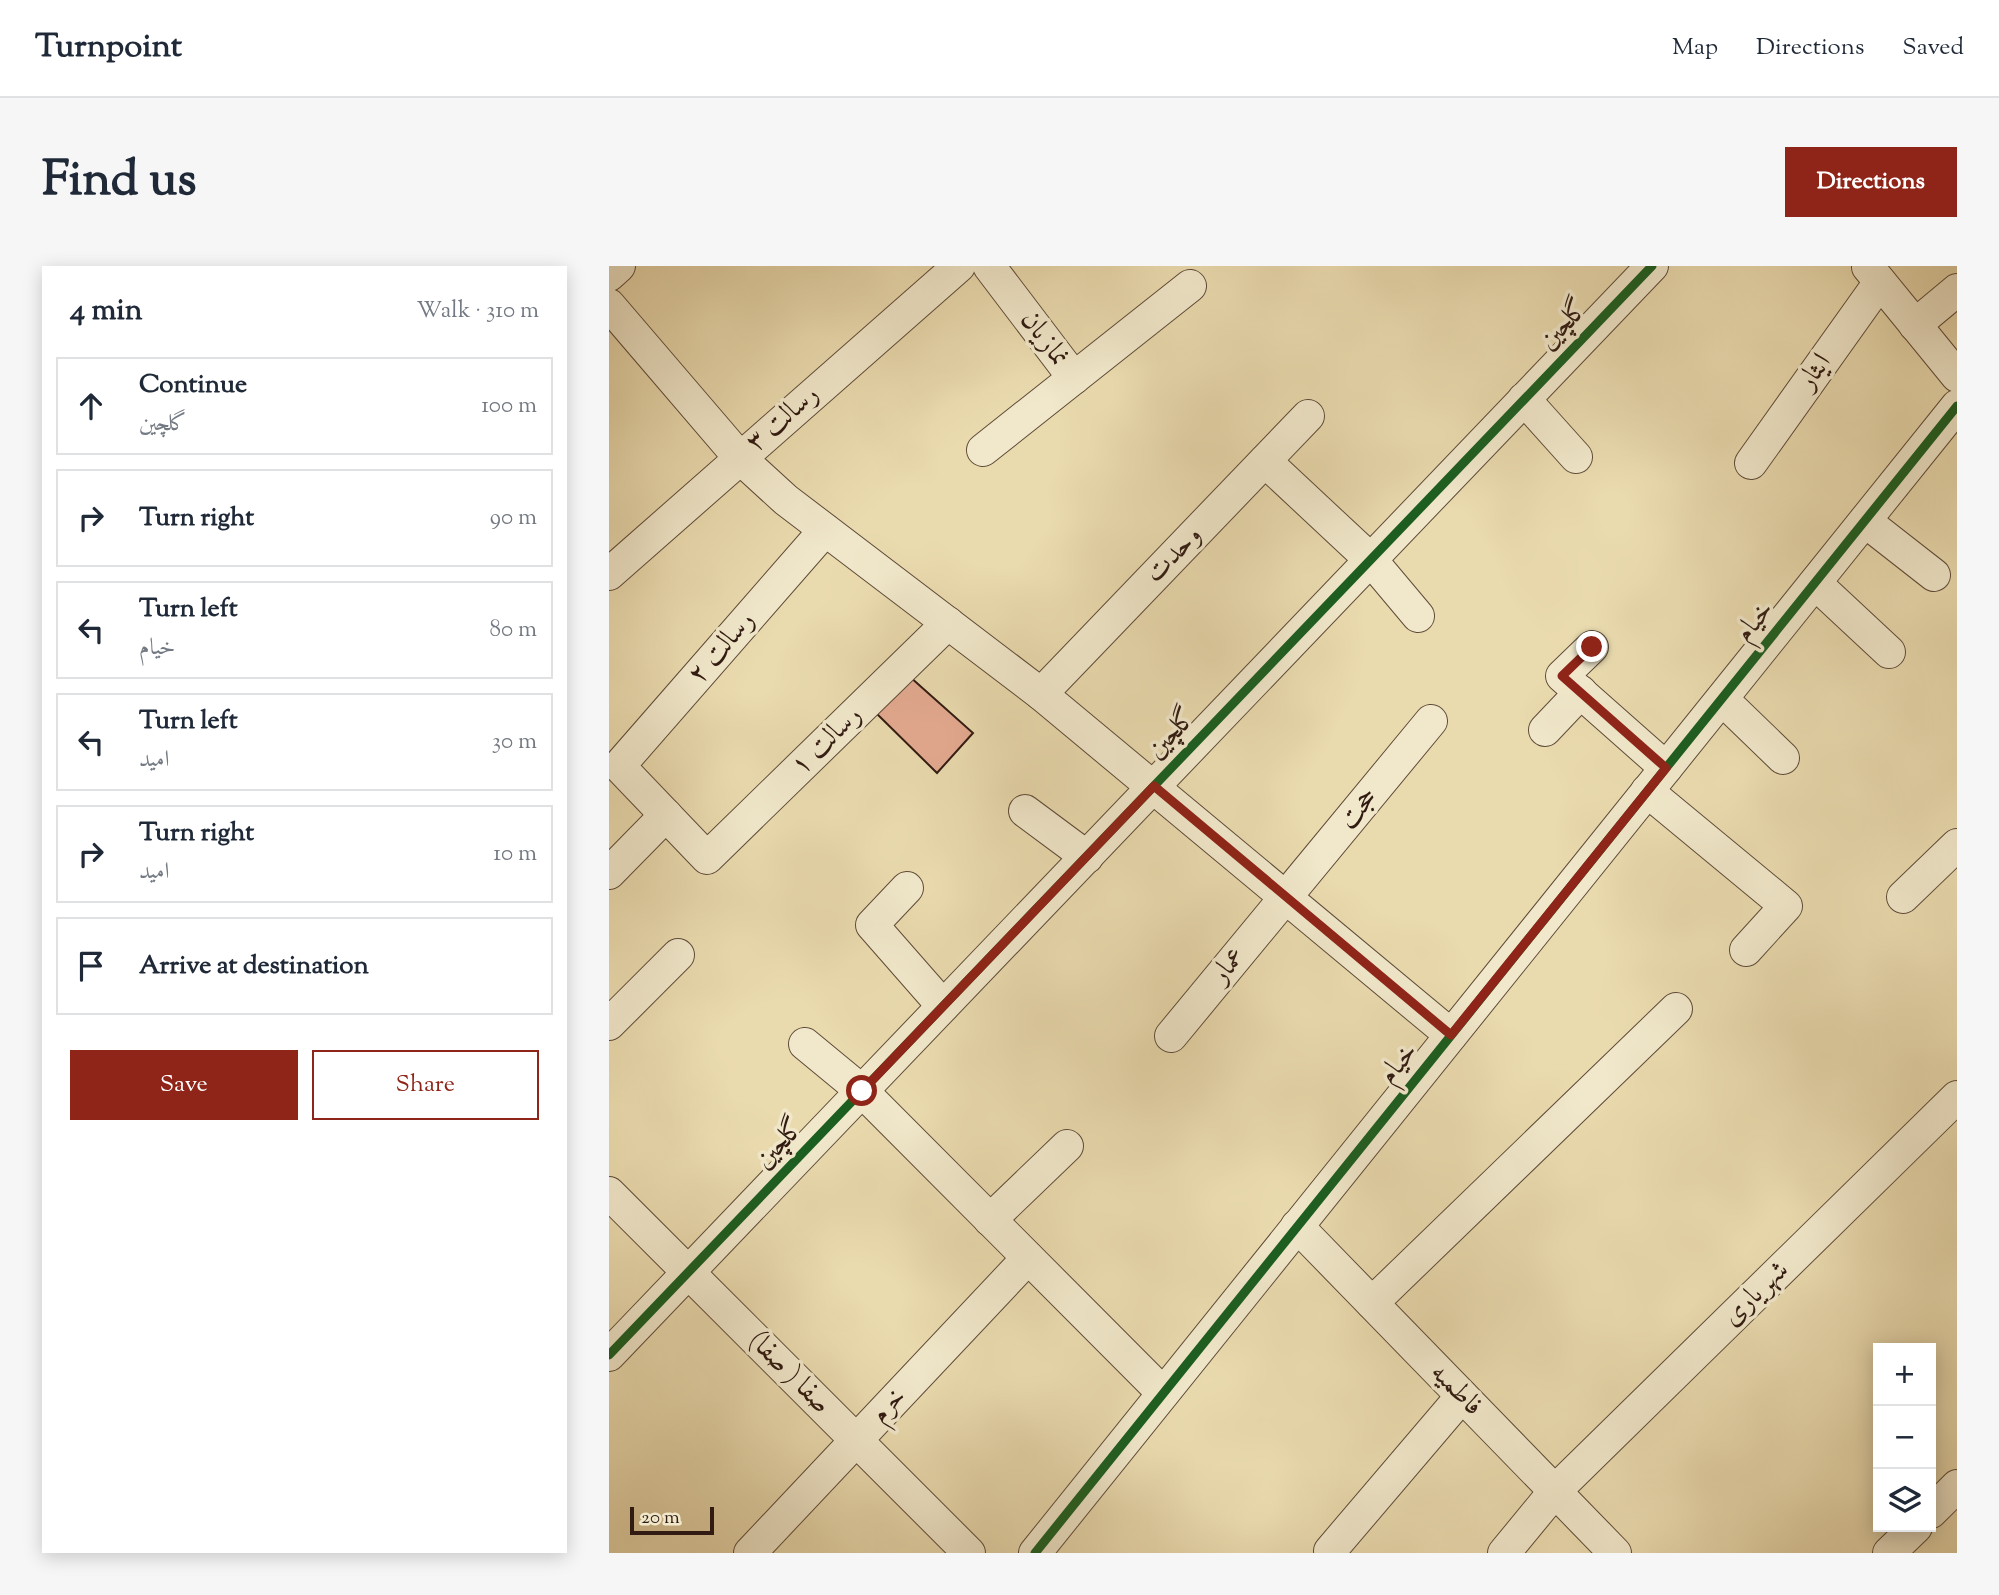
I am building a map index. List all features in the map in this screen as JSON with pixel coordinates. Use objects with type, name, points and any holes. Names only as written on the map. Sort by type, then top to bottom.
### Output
[{"type":"street","points":[[609,275],[619,266]]},
{"type":"street","name":"رسالت ۳","points":[[609,574],[959,266]]},
{"type":"street","name":"نمازیان","points":[[989,266],[1074,378]]},
{"type":"street","name":"گلچین","points":[[609,1355],[1652,266]]},
{"type":"street","points":[[1874,274],[1957,376]]},
{"type":"street","name":"ایثار","points":[[1751,463],[1874,274]]},
{"type":"street","points":[[983,450],[1190,286]]},
{"type":"street","points":[[1916,325],[1957,290]]},
{"type":"street","points":[[609,305],[740,458],[825,530],[1041,694],[1451,1035]]},
{"type":"street","points":[[1524,399],[1576,457]]},
{"type":"street","name":"خیام","points":[[1035,1553],[1957,406]]},
{"type":"street","name":"وحدت","points":[[1041,694],[1308,416]]},
{"type":"street","points":[[1265,461],[1371,560],[1418,615]]},
{"type":"street","points":[[1865,521],[1934,575]]},
{"type":"street","name":"رسالت ۲","points":[[666,814],[619,766],[825,530]]},
{"type":"street","points":[[1815,583],[1889,652]]},
{"type":"street","name":"رسالت ۱","points":[[666,814],[707,858],[948,623]]},
{"type":"street","points":[[1592,647],[1562,676],[1581,692],[1656,780],[1786,906],[1746,950]]},
{"type":"street","points":[[1545,730],[1581,692]]},
{"type":"street","points":[[1722,699],[1783,758]]},
{"type":"street","name":"حجت","points":[[1287,897],[1431,721]]},
{"type":"street","points":[[1025,811],[1087,857]]},
{"type":"street","points":[[609,873],[666,814]]},
{"type":"street","points":[[1903,897],[1957,845]]},
{"type":"street","points":[[907,888],[872,925],[943,1006]]},
{"type":"street","name":"عمار","points":[[1171,1035],[1287,897]]},
{"type":"street","points":[[609,1024],[678,955]]},
{"type":"street","points":[[1372,1303],[1676,1009]]},
{"type":"street","points":[[805,1044],[862,1091],[1163,1394]]},
{"type":"street","name":"شهریاری","points":[[1504,1553],[1555,1491],[1957,1097]]},
{"type":"street","points":[[990,1220],[1067,1146]]},
{"type":"street","name":"صفا ( صفا)","points":[[609,1193],[969,1553]]},
{"type":"street","name":"فاطمیه","points":[[1297,1226],[1615,1553]]},
{"type":"street","name":"خرم","points":[[750,1553],[1028,1258]]},
{"type":"street","points":[[1330,1551],[1462,1396]]},
{"type":"street","points":[[1936,1507],[1957,1486]]},
{"type":"street","points":[[1889,1553],[1911,1532]]},
{"type":"building","points":[[909,676],[973,733],[937,773],[873,710]]},
{"type":"cycle path","points":[[609,1355],[1652,266]]},
{"type":"cycle path","points":[[1035,1553],[1957,406]]},
{"type":"route","points":[[862,1091],[1154,786],[1451,1035],[1666,768],[1562,676],[1592,647]]}]
